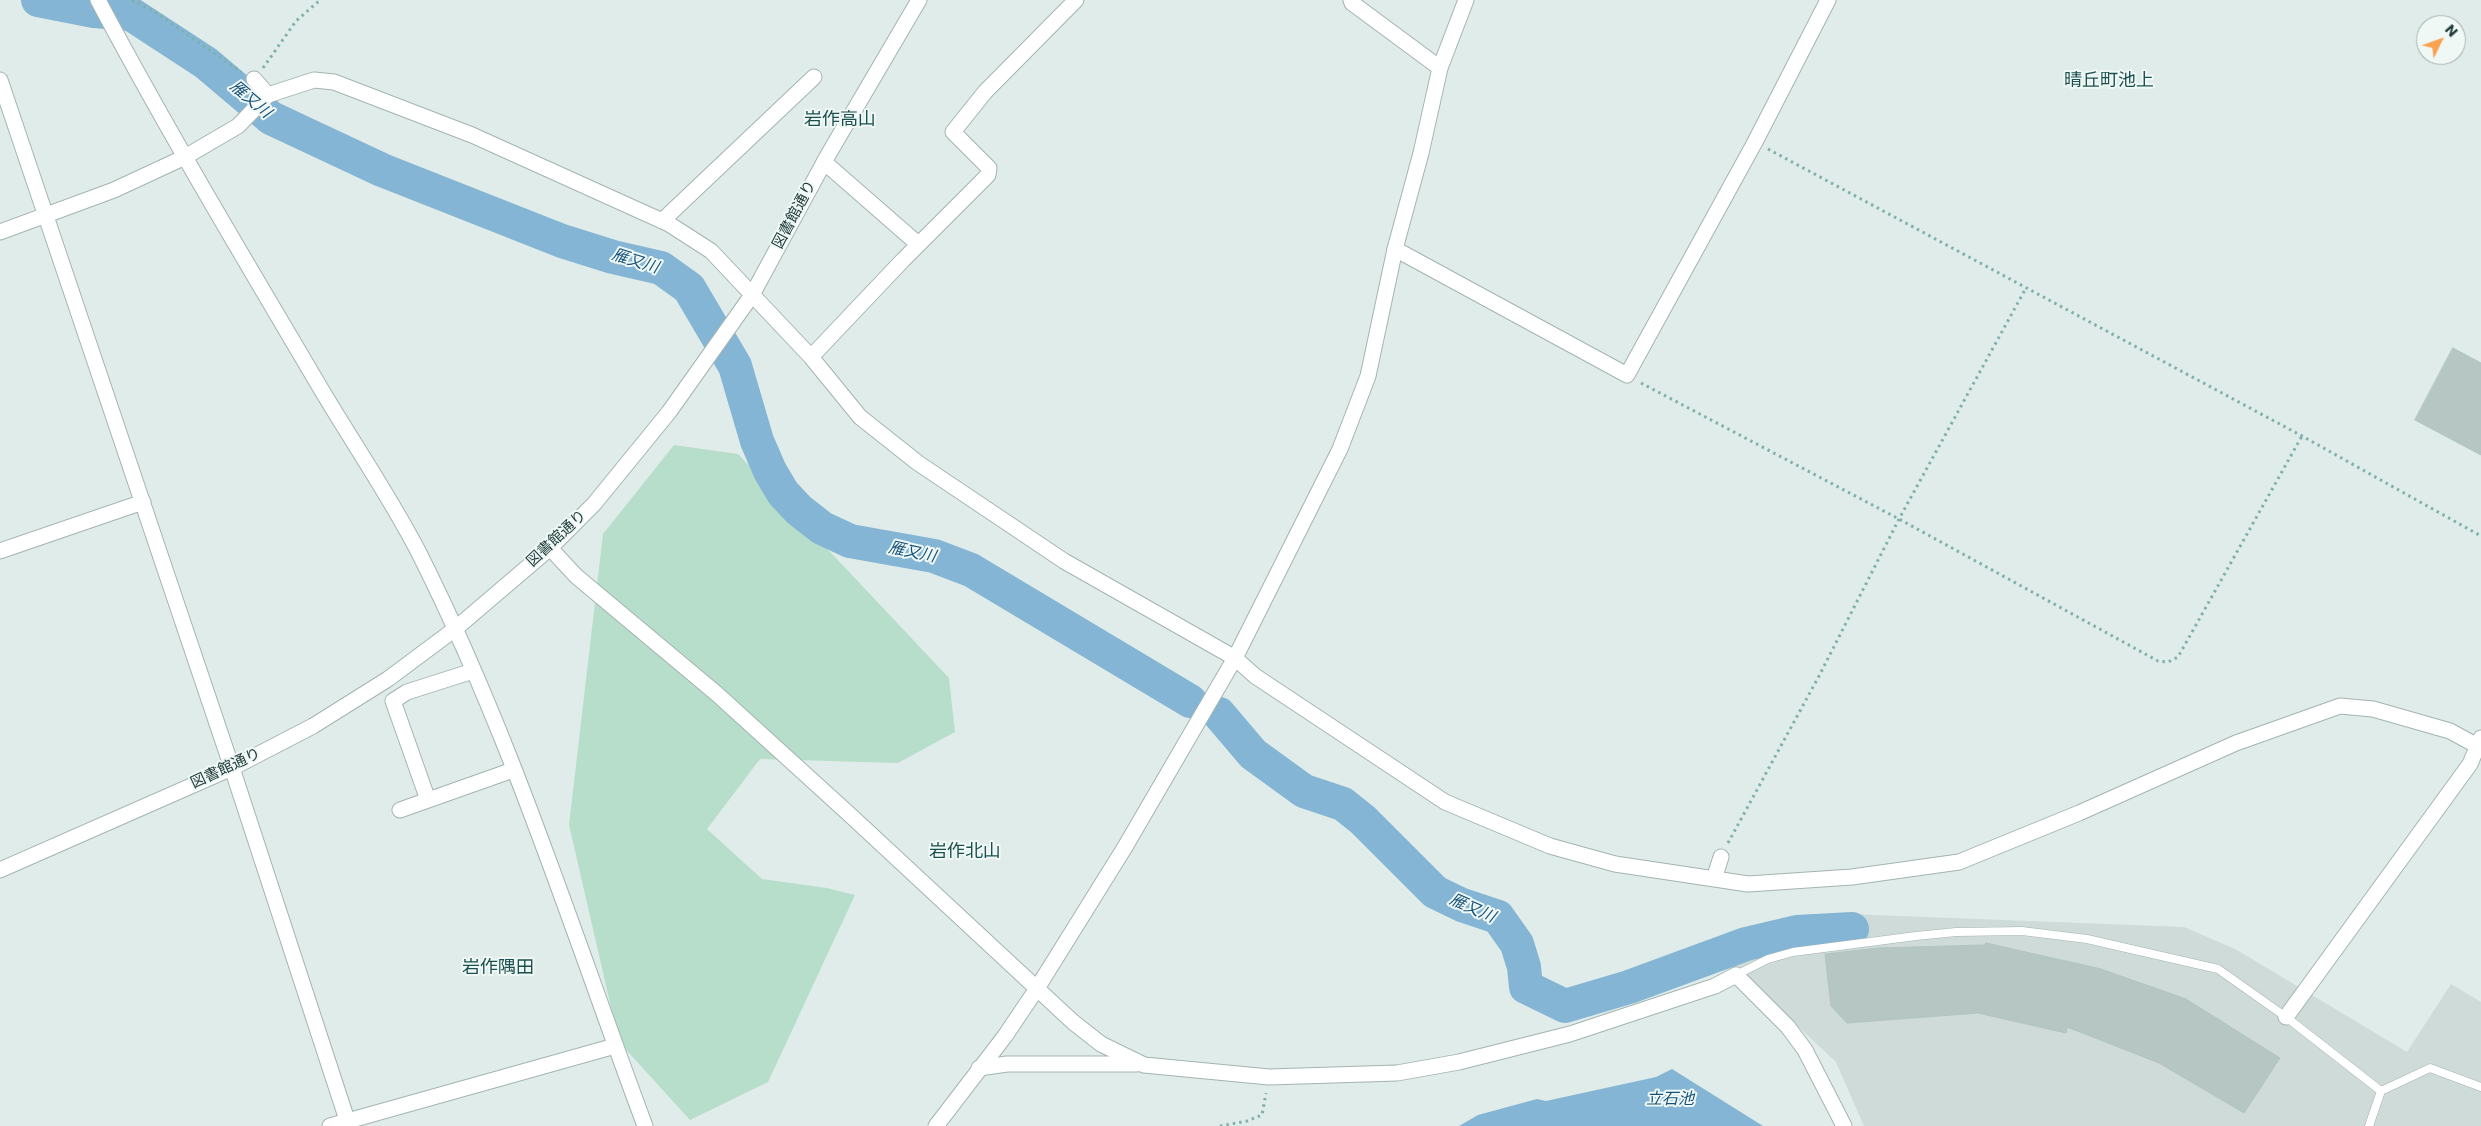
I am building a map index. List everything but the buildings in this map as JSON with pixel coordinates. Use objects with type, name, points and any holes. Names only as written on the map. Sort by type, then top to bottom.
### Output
[{"type":"street","name":"図書館通り","points":[[0,870],[232,768],[329,715],[388,679],[455,629],[550,548],[594,504],[625,466],[708,359],[752,295],[824,162],[919,0]]},
{"type":"street","points":[[811,357],[918,244],[988,175],[989,168],[953,132],[985,92],[1076,0]]},
{"type":"street","points":[[1351,0],[1352,3],[1440,68]]},
{"type":"street","points":[[936,1126],[1036,990],[1115,864],[1235,658],[1340,449],[1368,376],[1396,249],[1421,153],[1440,68],[1466,0]]},
{"type":"street","points":[[1396,249],[1627,375],[1755,142],[1828,0]]},
{"type":"street","points":[[98,1],[185,157],[356,449],[394,505],[455,629],[514,770],[645,1126]]},
{"type":"street","points":[[662,221],[814,77]]},
{"type":"street","points":[[254,79],[267,96]]},
{"type":"street","points":[[0,80],[232,768],[348,1124]]},
{"type":"street","points":[[0,232],[114,190],[185,157],[238,126],[267,96],[314,80],[334,82],[472,135],[662,221],[711,252],[811,357],[860,417],[918,463],[1064,560],[1235,658],[1254,676],[1445,802],[1550,846],[1615,864],[1748,884],[1852,877],[1959,862],[2079,814],[2236,743],[2340,706],[2373,709],[2450,731],[2480,744],[2470,764],[2286,1017]]},
{"type":"street","points":[[824,162],[918,244]]},
{"type":"street","points":[[0,550],[143,502]]},
{"type":"street","points":[[550,548],[576,576],[717,694],[842,807],[1036,990],[1101,1044],[1144,1065]]},
{"type":"street","points":[[428,800],[393,700],[407,692],[473,671]]},
{"type":"street","points":[[400,810],[514,770]]},
{"type":"street","points":[[1714,878],[1721,857]]},
{"type":"street","points":[[979,1068],[1007,1064],[1144,1065],[1269,1077],[1397,1074],[1459,1062],[1570,1034],[1715,986],[1736,975],[1788,1027],[1805,1050],[1844,1126]]},
{"type":"street","points":[[330,1126],[348,1124],[615,1046]]},
{"type":"lane","points":[[1736,975],[1768,959],[1820,948],[1956,932],[2022,931],[2088,939],[2218,969],[2286,1017],[2381,1091]]},
{"type":"lane","points":[[2369,1126],[2381,1091],[2430,1068],[2481,1088]]},
{"type":"path","points":[[132,0],[156,12],[232,68],[254,79],[296,21],[320,0]]},
{"type":"path","points":[[1755,142],[2302,436],[2481,536]]},
{"type":"path","points":[[1721,857],[1819,676],[1899,519],[2026,288]]},
{"type":"path","points":[[1627,375],[1899,519],[2158,661],[2168,662],[2178,657],[2302,436]]},
{"type":"path","points":[[1220,1126],[1247,1121],[1262,1114],[1269,1077]]},
{"type":"shaded area","points":[[1848,914],[2184,927],[2237,950],[2407,1052],[2451,984],[2481,1002],[2481,1126],[1864,1126],[1836,1062],[1709,943]]},
{"type":"green space","points":[[674,445],[738,454],[949,678],[955,732],[898,763],[760,759],[707,829],[762,879],[827,888],[855,895],[768,1082],[690,1120],[619,1042],[569,825],[603,534]]},
{"type":"water","name":"立石池","points":[[1672,1069],[1763,1126],[1459,1126],[1478,1115],[1537,1099],[1546,1101],[1656,1077]]},
{"type":"waterway","name":"雁又川","points":[[38,0],[94,11],[131,14],[206,63],[271,118],[382,170],[562,241],[613,257],[661,268],[689,288],[735,366],[757,441],[770,471],[783,493],[799,510],[822,528],[850,541],[934,556],[971,570],[1190,701]]},
{"type":"waterway","name":"雁又川","points":[[1219,714],[1253,754],[1304,791],[1343,804],[1363,820],[1435,892],[1462,905],[1498,917],[1517,944],[1524,967],[1526,987],[1565,1006],[1629,987],[1746,944],[1797,932],[1852,929]]},
{"type":"district","name":"晴丘町池上","points":[[2109,81]]},
{"type":"district","name":"岩作高山","points":[[840,120]]},
{"type":"district","name":"岩作北山","points":[[965,852]]},
{"type":"district","name":"岩作隅田","points":[[498,968]]}]
